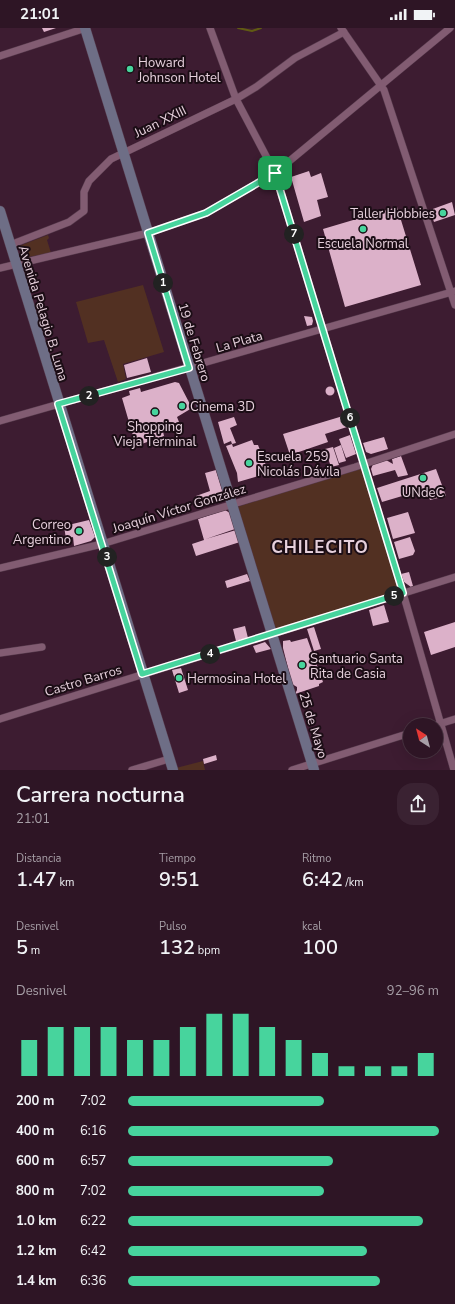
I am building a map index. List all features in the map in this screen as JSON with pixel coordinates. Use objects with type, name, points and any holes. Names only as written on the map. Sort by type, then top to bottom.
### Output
[{"type":"main road","name":"19 de Febrero","points":[[85,28],[125,152],[189,368],[233,503]]},
{"type":"main road","name":"Avenida Pelagio B. Luna","points":[[0,211],[58,404],[172,770]]},
{"type":"main road","name":"25 de Mayo","points":[[233,503],[313,767]]},
{"type":"street","points":[[0,56],[85,28]]},
{"type":"street","points":[[210,28],[236,99],[275,173],[403,593],[436,718]]},
{"type":"street","points":[[0,268],[148,233],[206,213],[275,173],[380,84],[450,28]]},
{"type":"street","points":[[343,30],[384,90],[453,292],[455,305]]},
{"type":"street","name":"Juan XXIII","points":[[10,244],[69,222],[78,217],[85,208],[84,192],[89,182],[111,159],[236,99],[256,87],[295,58],[343,30]]},
{"type":"street","name":"La Plata","points":[[0,421],[453,292]]},
{"type":"street","name":"Joaquín Víctor González","points":[[0,568],[102,544],[364,464],[455,434]]},
{"type":"street","name":"Castro Barros","points":[[0,719],[455,577]]},
{"type":"street","points":[[0,653],[42,647]]},
{"type":"street","points":[[443,723],[455,719]]},
{"type":"street","points":[[292,770],[313,767],[403,735]]},
{"type":"street","points":[[443,738],[454,770]]},
{"type":"street","points":[[132,770],[169,759]]},
{"type":"shaded area","points":[[48,235],[49,238],[47,240],[51,253],[23,258],[19,246]]},
{"type":"shaded area","points":[[143,285],[164,352],[123,364],[126,379],[118,382],[104,340],[88,343],[76,302]]},
{"type":"shaded area","points":[[361,467],[400,590],[276,630],[237,507]]},
{"type":"shaded area","points":[[203,761],[205,770],[177,770],[176,768]]},
{"type":"building","points":[[42,28],[56,28],[44,32]]},
{"type":"building","points":[[309,171],[311,177],[321,173],[328,197],[317,200],[321,216],[304,222],[291,177]]},
{"type":"building","name":"Taller Hobbies","points":[[452,202],[455,215],[434,222],[430,210]]},
{"type":"building","points":[[397,207],[421,285],[345,307],[323,229]]},
{"type":"building","points":[[304,316],[312,317],[312,325],[307,326]]},
{"type":"building","points":[[147,358],[151,372],[127,378],[124,365]]},
{"type":"building","name":"Shopping Vieja Terminal","points":[[175,382],[179,383],[192,408],[177,417],[179,422],[162,427],[164,436],[136,446],[122,398],[130,395],[129,391],[140,388],[141,392]]},
{"type":"building","points":[[328,387],[332,387],[334,391],[332,395],[328,395],[326,393],[326,389]]},
{"type":"building","points":[[343,416],[347,427],[325,434],[328,442],[290,455],[283,434]]},
{"type":"building","points":[[234,417],[237,425],[230,428],[236,443],[232,444],[231,441],[224,444],[218,422]]},
{"type":"building","points":[[350,435],[356,454],[346,458],[339,439]]},
{"type":"building","points":[[384,437],[388,449],[371,454],[366,452],[363,443]]},
{"type":"building","points":[[252,440],[254,445],[258,445],[269,473],[238,482],[237,473],[226,446],[232,444],[233,447]]},
{"type":"building","points":[[341,445],[346,461],[339,463],[334,448]]},
{"type":"building","points":[[333,447],[339,465],[331,467],[325,449]]},
{"type":"building","points":[[401,456],[408,475],[398,477],[395,470],[373,476],[371,469],[373,464],[386,460],[393,464],[392,459]]},
{"type":"building","name":"UNdeC","points":[[436,469],[446,496],[430,500],[426,489],[382,502],[377,488]]},
{"type":"building","points":[[216,470],[224,496],[223,500],[200,507],[196,496],[210,491],[205,473]]},
{"type":"building","points":[[225,510],[230,513],[235,529],[206,539],[236,530],[240,542],[196,556],[192,544],[204,540],[198,519]]},
{"type":"building","points":[[408,512],[415,533],[393,539],[387,518]]},
{"type":"building","name":"Correo Argentino","points":[[89,520],[95,537],[91,541],[74,546],[73,537],[66,539],[64,526]]},
{"type":"building","points":[[410,537],[415,551],[413,555],[399,559],[394,542]]},
{"type":"building","points":[[409,572],[413,586],[411,587],[404,582],[401,574]]},
{"type":"building","points":[[247,574],[250,581],[227,588],[225,581]]},
{"type":"building","points":[[384,605],[389,622],[373,626],[369,610]]},
{"type":"building","points":[[455,622],[455,647],[431,655],[424,632]]},
{"type":"building","points":[[245,626],[248,638],[236,641],[233,629]]},
{"type":"building","points":[[314,627],[321,649],[314,651],[307,629]]},
{"type":"building","name":"Santuario Santa Rita de Casia","points":[[307,638],[323,682],[319,684],[319,686],[295,694],[297,687],[292,684],[283,648],[283,641],[290,640],[291,642]]},
{"type":"building","points":[[265,642],[271,649],[256,653],[253,646]]},
{"type":"building","name":"Hermosina Hotel","points":[[181,668],[188,690],[179,693],[172,670]]},
{"type":"building","points":[[216,755],[217,760],[204,764],[203,759]]},
{"type":"waterway","points":[[238,28],[252,31],[261,28]]},
{"type":"place","name":"Howard Johnson Hotel","points":[[130,69]]},
{"type":"place","name":"Taller Hobbies","points":[[443,213]]},
{"type":"place","name":"Escuela Normal","points":[[363,229]]},
{"type":"place","name":"Cinema 3D","points":[[182,406]]},
{"type":"place","name":"Shopping Vieja Terminal","points":[[155,412]]},
{"type":"place","name":"Escuela 259 Nicolás Dávila","points":[[249,463]]},
{"type":"place","name":"UNdeC","points":[[423,478]]},
{"type":"place","name":"Correo Argentino","points":[[79,531]]},
{"type":"place","name":"Santuario Santa Rita de Casia","points":[[302,665]]},
{"type":"place","name":"Hermosina Hotel","points":[[179,678]]},
{"type":"district","name":"CHILECITO","points":[[320,547]]},
{"type":"route","points":[[275,173],[403,593],[142,674],[58,404],[189,368],[148,233],[206,213],[275,173]]}]
